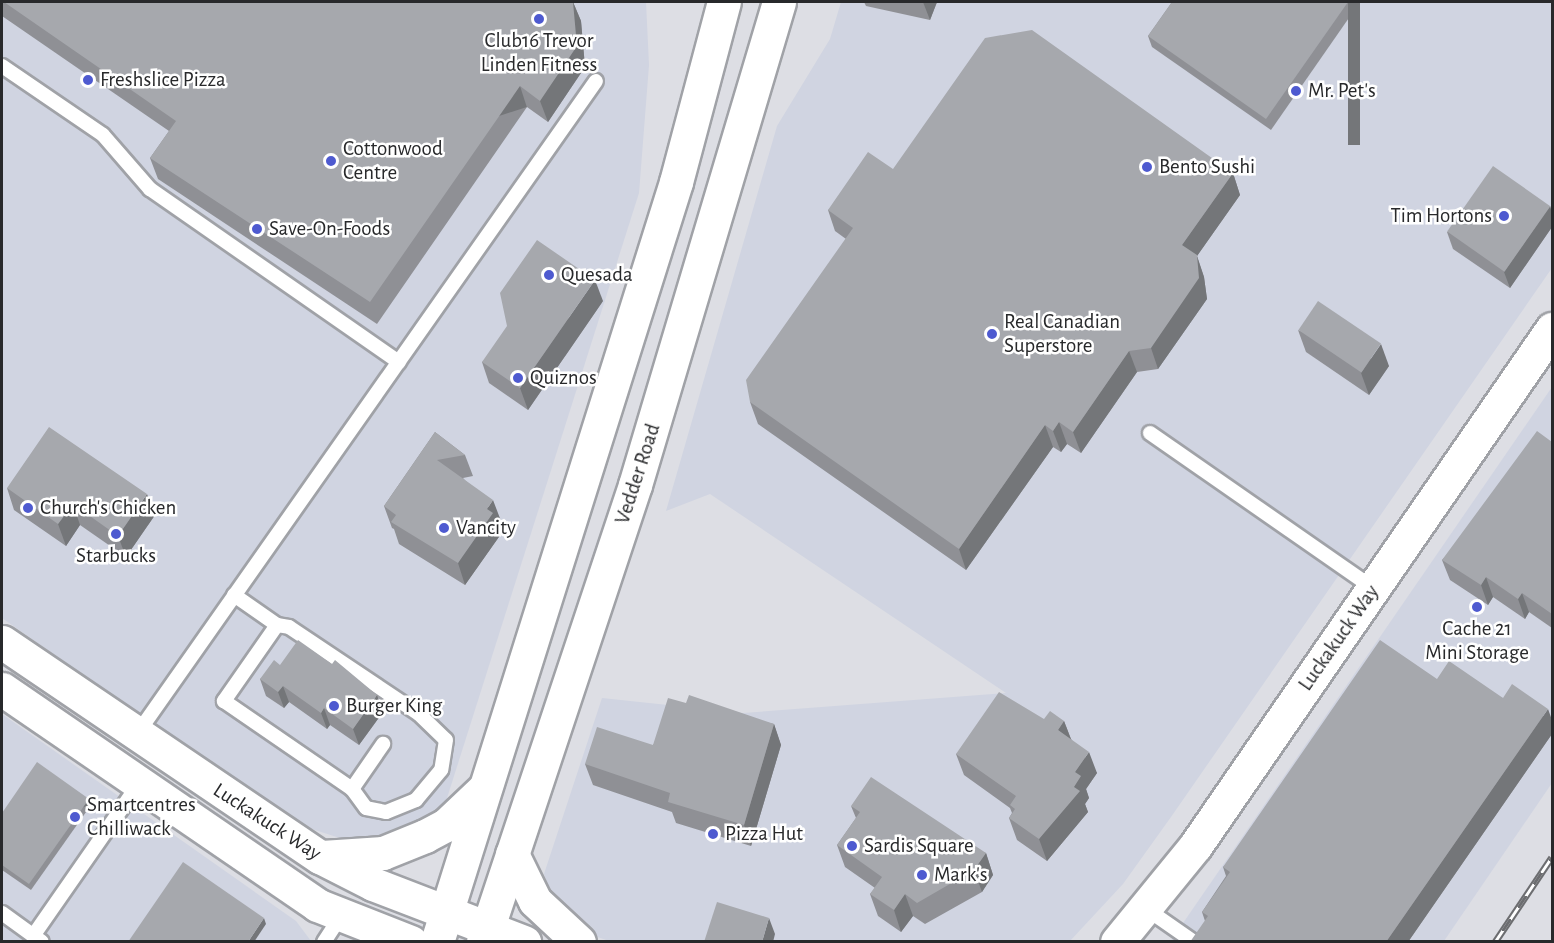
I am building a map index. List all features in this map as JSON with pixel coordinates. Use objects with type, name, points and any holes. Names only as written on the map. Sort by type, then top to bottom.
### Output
[{"type":"main road","points":[[442,927],[673,193],[724,2]]},
{"type":"main road","name":"Vedder Road","points":[[486,934],[698,286],[779,2]]},
{"type":"main road","name":"Luckakuck Way","points":[[1117,942],[1148,910],[1552,329]]},
{"type":"main road","name":"Luckakuck Way","points":[[2,642],[320,857],[442,927],[524,942]]},
{"type":"main road","name":"Luckakuck Way","points":[[2,689],[138,785],[330,929],[411,942]]},
{"type":"main road","points":[[320,857],[383,853],[424,836],[446,825],[484,788]]},
{"type":"main road","points":[[512,855],[534,901],[579,942]]},
{"type":"lane","points":[[2,66],[103,135],[150,189],[399,362]]},
{"type":"lane","points":[[137,734],[596,81]]},
{"type":"lane","points":[[1150,433],[1373,588]]},
{"type":"lane","points":[[234,595],[277,624],[289,627],[419,714],[446,740],[441,770],[416,800],[386,812],[366,808],[352,789],[224,701],[277,624]]},
{"type":"lane","points":[[352,789],[383,744]]},
{"type":"lane","points":[[2,914],[38,939],[138,785]]},
{"type":"lane","points":[[1148,910],[1190,940]]},
{"type":"shaded area","name":"Cottonwood Centre","points":[[2,2],[646,2],[649,65],[639,193],[441,817],[368,847],[293,823],[2,618]]},
{"type":"shaded area","points":[[841,2],[1552,2],[1552,268],[1171,817],[1123,884],[1070,941],[609,941],[583,932],[554,903],[544,874],[602,698],[743,713],[1006,693],[710,494],[666,511],[777,126],[830,39]]},
{"type":"shaded area","name":"Cache 21 Mini Storage","points":[[1552,387],[1552,783],[1444,941],[1170,942]]},
{"type":"shaded area","name":"Smartcentres Chilliwack","points":[[2,714],[296,921],[311,941],[2,941]]},
{"type":"building","name":"Cottonwood Centre","points":[[4,2],[573,2],[577,46],[540,101],[520,86],[370,302],[150,158],[176,121]]},
{"type":"building","points":[[1172,2],[1348,2],[1266,119],[1148,36]]},
{"type":"building","name":"Real Canadian Superstore","points":[[1032,30],[1233,173],[1182,245],[1197,255],[1199,278],[1151,348],[1129,351],[1073,432],[1059,422],[1053,431],[1045,425],[959,549],[750,402],[746,380],[853,228],[828,210],[868,152],[893,169],[985,38]]},
{"type":"building","points":[[1493,166],[1550,206],[1504,272],[1447,232]]},
{"type":"building","points":[[537,240],[595,280],[520,388],[482,362],[507,326],[500,293]]},
{"type":"building","points":[[1318,301],[1381,343],[1361,373],[1298,330]]},
{"type":"building","points":[[49,427],[147,494],[118,536],[73,504],[58,524],[7,488]]},
{"type":"building","points":[[1537,431],[1552,442],[1552,614],[1522,593],[1518,599],[1486,577],[1481,585],[1442,560]]},
{"type":"building","points":[[435,432],[465,455],[437,460],[493,500],[487,509],[493,513],[458,563],[391,522],[396,515],[384,506]]},
{"type":"building","points":[[298,640],[332,664],[335,660],[377,695],[353,729],[324,708],[321,713],[283,686],[278,692],[260,679],[274,660],[280,665]]},
{"type":"building","points":[[1380,640],[1437,679],[1449,661],[1503,698],[1512,684],[1548,709],[1386,942],[1190,942],[1208,916],[1202,912],[1230,872],[1223,867]]},
{"type":"building","points":[[999,692],[1044,719],[1050,711],[1064,721],[1058,730],[1089,752],[1075,772],[1081,776],[1074,787],[1080,791],[1039,839],[1009,818],[1015,809],[1010,805],[1016,796],[956,754]]},
{"type":"building","points":[[689,695],[774,724],[744,825],[668,802],[670,793],[585,764],[597,727],[653,745],[668,698],[686,703]]},
{"type":"building","points":[[37,762],[89,799],[29,884],[2,865],[2,813]]},
{"type":"building","points":[[871,777],[986,853],[974,870],[917,903],[905,894],[894,910],[870,894],[882,877],[837,845],[860,812],[851,806]]},
{"type":"building","points":[[183,862],[264,918],[248,942],[128,942]]},
{"type":"building","points":[[717,902],[769,918],[762,942],[704,942]]},
{"type":"railway","points":[[1495,942],[1552,857]]},
{"type":"place","name":"Club16 Trevor Linden Fitness","points":[[539,19]]},
{"type":"place","name":"Freshslice Pizza","points":[[88,80]]},
{"type":"place","name":"Mr. Pet's","points":[[1296,91]]},
{"type":"place","name":"Cottonwood Centre","points":[[331,161]]},
{"type":"place","name":"Bento Sushi","points":[[1147,167]]},
{"type":"place","name":"Tim Hortons","points":[[1504,216]]},
{"type":"place","name":"Save-On-Foods","points":[[257,229]]},
{"type":"place","name":"Quesada","points":[[549,275]]},
{"type":"place","name":"Real Canadian Superstore","points":[[992,334]]},
{"type":"place","name":"Quiznos","points":[[518,378]]},
{"type":"place","name":"Church's Chicken","points":[[28,508]]},
{"type":"place","name":"Vancity","points":[[444,528]]},
{"type":"place","name":"Starbucks","points":[[116,534]]},
{"type":"place","name":"Cache 21 Mini Storage","points":[[1477,607]]},
{"type":"place","name":"Burger King","points":[[334,706]]},
{"type":"place","name":"Smartcentres Chilliwack","points":[[75,817]]},
{"type":"place","name":"Pizza Hut","points":[[713,834]]},
{"type":"place","name":"Sardis Square","points":[[852,846]]},
{"type":"place","name":"Mark's","points":[[922,875]]}]
